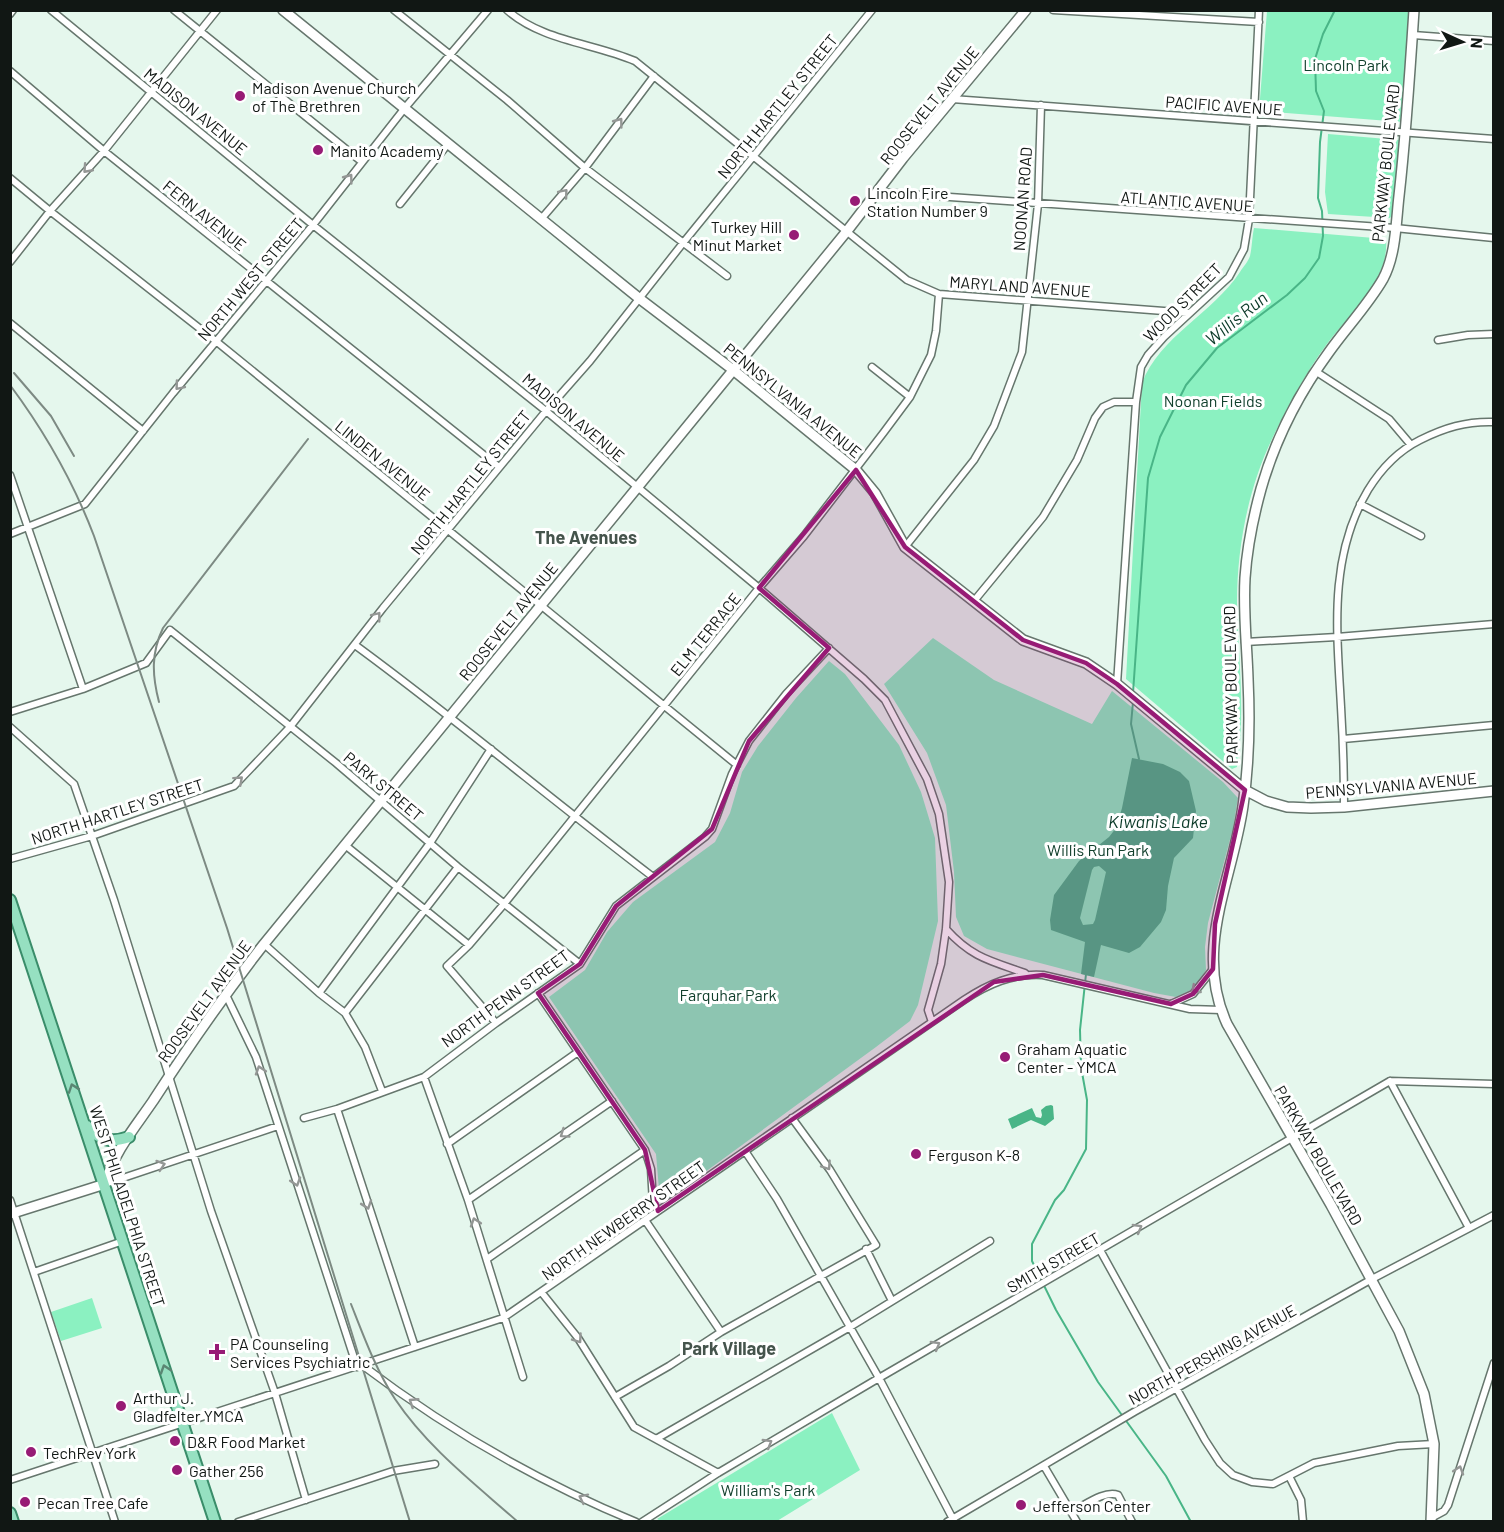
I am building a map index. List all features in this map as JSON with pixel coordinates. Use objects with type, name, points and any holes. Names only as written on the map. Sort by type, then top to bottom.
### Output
[{"type":"main road","name":"WEST PHILADELPHIA STREET","points":[[10,900],[215,1521]]},
{"type":"main road","points":[[86,1126],[93,1134],[104,1140],[111,1141],[129,1137]]},
{"type":"main road","points":[[10,1513],[13,1521]]},
{"type":"street","name":"MADISON AVENUE","points":[[51,10],[313,225],[546,411],[759,588],[885,700],[927,779],[939,814],[949,882],[941,964],[928,1010],[932,1022]]},
{"type":"street","points":[[174,10],[362,162]]},
{"type":"street","points":[[10,262],[104,151],[217,10]]},
{"type":"street","name":"PENNSYLVANIA AVENUE","points":[[283,10],[404,110],[856,470],[874,493],[905,547],[1023,640],[1086,663],[1120,687],[1245,790],[1266,801],[1287,807],[1344,807],[1494,790]]},
{"type":"street","points":[[394,10],[507,100],[585,168],[727,276]]},
{"type":"street","name":"NORTH WEST STREET","points":[[10,534],[85,504],[404,110],[488,10]]},
{"type":"street","name":"MARYLAND AVENUE","points":[[507,10],[520,22],[549,34],[611,51],[635,62],[907,280],[939,294],[1190,313]]},
{"type":"street","name":"NORTH HARTLEY STREET","points":[[10,859],[92,836],[234,786],[290,727],[448,529],[590,361],[753,155],[872,10]]},
{"type":"street","name":"ROOSEVELT AVENUE","points":[[105,1184],[109,1171],[129,1137],[169,1076],[264,944],[1026,10]]},
{"type":"street","points":[[1053,10],[1258,22]]},
{"type":"street","name":"WOOD STREET","points":[[1120,687],[1136,402],[1141,367],[1164,337],[1229,278],[1244,249],[1249,219],[1259,10]]},
{"type":"street","name":"PARKWAY BOULEVARD","points":[[1414,10],[1395,228],[1391,255],[1384,278],[1315,371],[1289,416],[1262,487],[1251,535],[1245,577],[1245,642],[1249,704],[1245,790],[1234,850],[1215,924],[1213,969],[1221,1010],[1242,1052],[1372,1279],[1399,1331],[1424,1394],[1434,1444],[1431,1520]]},
{"type":"street","points":[[1413,35],[1494,41]]},
{"type":"street","name":"FERN AVENUE","points":[[10,71],[104,151],[499,467]]},
{"type":"street","points":[[542,218],[585,168],[654,75]]},
{"type":"street","name":"PACIFIC AVENUE","points":[[952,99],[1494,139]]},
{"type":"street","name":"NOONAN ROAD","points":[[905,547],[974,460],[994,426],[1022,352],[1038,204],[1041,105]]},
{"type":"street","points":[[400,204],[448,144]]},
{"type":"street","name":"LINDEN AVENUE","points":[[10,178],[50,212],[217,342],[736,765]]},
{"type":"street","name":"ATLANTIC AVENUE","points":[[878,192],[1395,228],[1494,238]]},
{"type":"street","name":"ELM TERRACE","points":[[496,1023],[447,966],[469,945],[504,904],[573,816],[804,536],[910,397],[930,355],[936,331],[939,294]]},
{"type":"street","points":[[10,323],[143,431]]},
{"type":"street","points":[[1438,340],[1494,334]]},
{"type":"street","points":[[872,367],[910,397]]},
{"type":"street","points":[[1315,371],[1389,419],[1410,445]]},
{"type":"street","points":[[974,601],[1042,517],[1077,460],[1095,418],[1103,407],[1114,402],[1136,402]]},
{"type":"street","points":[[1344,807],[1337,637],[1339,571],[1346,538],[1360,504],[1375,479],[1410,445],[1447,428],[1474,421],[1494,422]]},
{"type":"street","points":[[10,475],[83,689],[10,712]]},
{"type":"street","points":[[1360,504],[1421,536]]},
{"type":"street","points":[[1245,642],[1494,624]]},
{"type":"street","name":"PARK STREET","points":[[83,689],[146,663],[170,630],[381,801],[458,867],[580,964]]},
{"type":"street","points":[[355,645],[653,877]]},
{"type":"street","name":"NORTH PENN STREET","points":[[304,1118],[337,1109],[424,1077],[580,964],[616,906],[705,837],[712,829],[736,765],[749,741],[786,694],[829,648]]},
{"type":"street","points":[[1343,740],[1494,725]]},
{"type":"street","points":[[10,727],[74,784],[211,1211],[274,1394],[306,1500]]},
{"type":"street","points":[[319,993],[430,843],[491,749]]},
{"type":"street","points":[[345,844],[469,945]]},
{"type":"street","points":[[345,1013],[458,867]]},
{"type":"street","points":[[946,929],[960,944],[977,956],[1026,974]]},
{"type":"street","points":[[264,944],[345,1013],[365,1047],[382,1091]]},
{"type":"street","points":[[1171,1004],[1193,994],[1213,969]]},
{"type":"street","name":"NORTH NEWBERRY STREET","points":[[10,1480],[503,1318],[981,988],[994,982],[1026,974],[1043,975],[1190,1009],[1221,1010]]},
{"type":"street","points":[[538,993],[645,1150],[651,1169],[653,1203],[658,1211]]},
{"type":"street","points":[[226,995],[256,1056],[359,1366],[422,1408],[547,1481],[636,1521]]},
{"type":"street","points":[[447,1144],[578,1052]]},
{"type":"street","points":[[424,1077],[468,1200],[523,1377]]},
{"type":"street","points":[[1468,1228],[1390,1081],[1494,1084]]},
{"type":"street","name":"SMITH STREET","points":[[642,1521],[718,1473],[879,1378],[1390,1081]]},
{"type":"street","points":[[468,1200],[612,1101]]},
{"type":"street","points":[[337,1109],[415,1347]]},
{"type":"street","points":[[615,1397],[669,1366],[720,1332],[876,1245],[827,1166],[792,1118]]},
{"type":"street","points":[[13,1213],[278,1126]]},
{"type":"street","points":[[487,1259],[645,1150]]},
{"type":"street","points":[[745,1151],[777,1199],[879,1378],[951,1520]]},
{"type":"street","points":[[10,1200],[116,1521]]},
{"type":"street","name":"NORTH PERSHING AVENUE","points":[[951,1520],[1134,1412],[1372,1279],[1494,1215]]},
{"type":"street","points":[[645,1220],[720,1332]]},
{"type":"street","points":[[34,1272],[124,1241]]},
{"type":"street","points":[[656,1439],[850,1327],[990,1241]]},
{"type":"street","points":[[866,1249],[892,1301]]},
{"type":"street","points":[[1100,1250],[1220,1463],[1233,1475],[1252,1482],[1274,1484],[1314,1463],[1398,1446],[1434,1444]]},
{"type":"street","points":[[542,1293],[578,1338],[634,1427],[718,1473]]},
{"type":"street","points":[[1431,1520],[1444,1511],[1448,1505],[1494,1364]]},
{"type":"street","points":[[238,1521],[393,1471],[435,1464]]},
{"type":"street","points":[[1044,1466],[1077,1521]]},
{"type":"street","points":[[1289,1476],[1301,1500],[1303,1521]]},
{"type":"street","points":[[1071,1512],[1114,1493],[1118,1495],[1132,1521]]},
{"type":"highlighted area","points":[[856,470],[905,547],[1023,640],[1086,663],[1117,684],[1245,790],[1215,924],[1213,969],[1193,994],[1171,1004],[1043,975],[994,982],[658,1211],[645,1150],[538,993],[580,964],[616,906],[712,829],[749,741],[829,648],[759,588]]},
{"type":"green space","name":"Lincoln Park","points":[[1267,11],[1410,11],[1402,122],[1259,111]]},
{"type":"green space","points":[[1328,134],[1399,140],[1394,212],[1390,218],[1328,214],[1325,192]]},
{"type":"green space","name":"Noonan Fields","points":[[1254,228],[1386,239],[1386,254],[1382,268],[1366,296],[1327,344],[1298,390],[1272,439],[1250,498],[1239,561],[1237,603],[1241,726],[1237,767],[1232,769],[1126,679],[1142,383],[1150,366],[1161,352],[1228,287],[1240,272],[1250,256]]},
{"type":"green space","name":"Willis Run Park","points":[[933,638],[994,680],[1092,724],[1112,691],[1223,782],[1238,798],[1233,828],[1208,923],[1205,947],[1206,970],[1195,990],[1176,997],[1154,993],[987,949],[964,936],[956,917],[954,872],[946,805],[927,753],[884,684]]},
{"type":"green space","name":"Farquhar Park","points":[[829,661],[845,674],[899,745],[921,792],[935,838],[938,921],[918,1005],[910,1021],[876,1047],[664,1202],[660,1201],[656,1154],[549,997],[585,970],[607,932],[633,902],[715,842],[730,813],[742,772],[758,746]]},
{"type":"green space","points":[[92,1298],[102,1328],[61,1341],[51,1312]]},
{"type":"green space","name":"William's Park","points":[[832,1413],[860,1470],[777,1521],[663,1522],[657,1519]]},
{"type":"water","name":"Kiwanis Lake","points":[[1132,758],[1163,764],[1180,772],[1189,781],[1196,811],[1193,838],[1174,858],[1166,910],[1161,922],[1140,947],[1129,953],[1101,945],[1094,977],[1081,974],[1085,942],[1051,930],[1050,920],[1054,895],[1079,861],[1109,837],[1116,828]],"holes":[[[1099,866],[1106,872],[1095,920],[1093,924],[1083,925],[1080,918],[1092,870]]]},
{"type":"water","points":[[1051,1105],[1054,1119],[1045,1126],[1031,1120],[1012,1129],[1008,1119],[1032,1108],[1036,1117],[1041,1118],[1041,1110]]},
{"type":"waterway","name":"Willis Run","points":[[1133,693],[1148,478],[1160,437],[1186,385],[1217,348],[1287,295],[1305,278],[1319,258],[1323,236],[1322,211],[1318,198],[1320,142],[1324,111],[1316,91],[1315,59],[1323,34],[1335,10]]},
{"type":"waterway","name":"Willis Run","points":[[1133,702],[1131,724],[1139,759]]},
{"type":"waterway","points":[[1086,974],[1080,1030],[1081,1067],[1087,1100],[1086,1149],[1032,1244],[1032,1261],[1056,1310],[1098,1382],[1166,1476],[1191,1522]]},
{"type":"railway","points":[[14,373],[51,416],[74,456]]},
{"type":"railway","points":[[10,385],[57,458],[94,536],[227,928],[410,1522]]},
{"type":"railway","points":[[159,702],[154,664],[156,646],[163,628],[308,439]]},
{"type":"railway","points":[[351,1304],[382,1377],[408,1417],[452,1464],[518,1522]]},
{"type":"place","name":"Madison Avenue Church of The Brethren","points":[[240,96]]},
{"type":"place","name":"Manito Academy","points":[[318,150]]},
{"type":"place","name":"Lincoln Fire Station Number 9","points":[[855,201]]},
{"type":"place","name":"Turkey Hill Minut Market","points":[[794,235]]},
{"type":"place","name":"Graham Aquatic Center - YMCA","points":[[1005,1057]]},
{"type":"place","name":"Ferguson K-8","points":[[916,1154]]},
{"type":"place","name":"PA Counseling Services Psychiatric","points":[[217,1352]]},
{"type":"place","name":"Arthur J. Gladfelter YMCA","points":[[121,1406]]},
{"type":"place","name":"D&R Food Market","points":[[175,1441]]},
{"type":"place","name":"TechRev York","points":[[31,1452]]},
{"type":"place","name":"Gather 256","points":[[177,1470]]},
{"type":"place","name":"Pecan Tree Cafe","points":[[25,1502]]},
{"type":"place","name":"Jefferson Center","points":[[1021,1505]]},
{"type":"district","name":"The Avenues","points":[[586,537]]},
{"type":"district","name":"Park Village","points":[[729,1348]]}]
